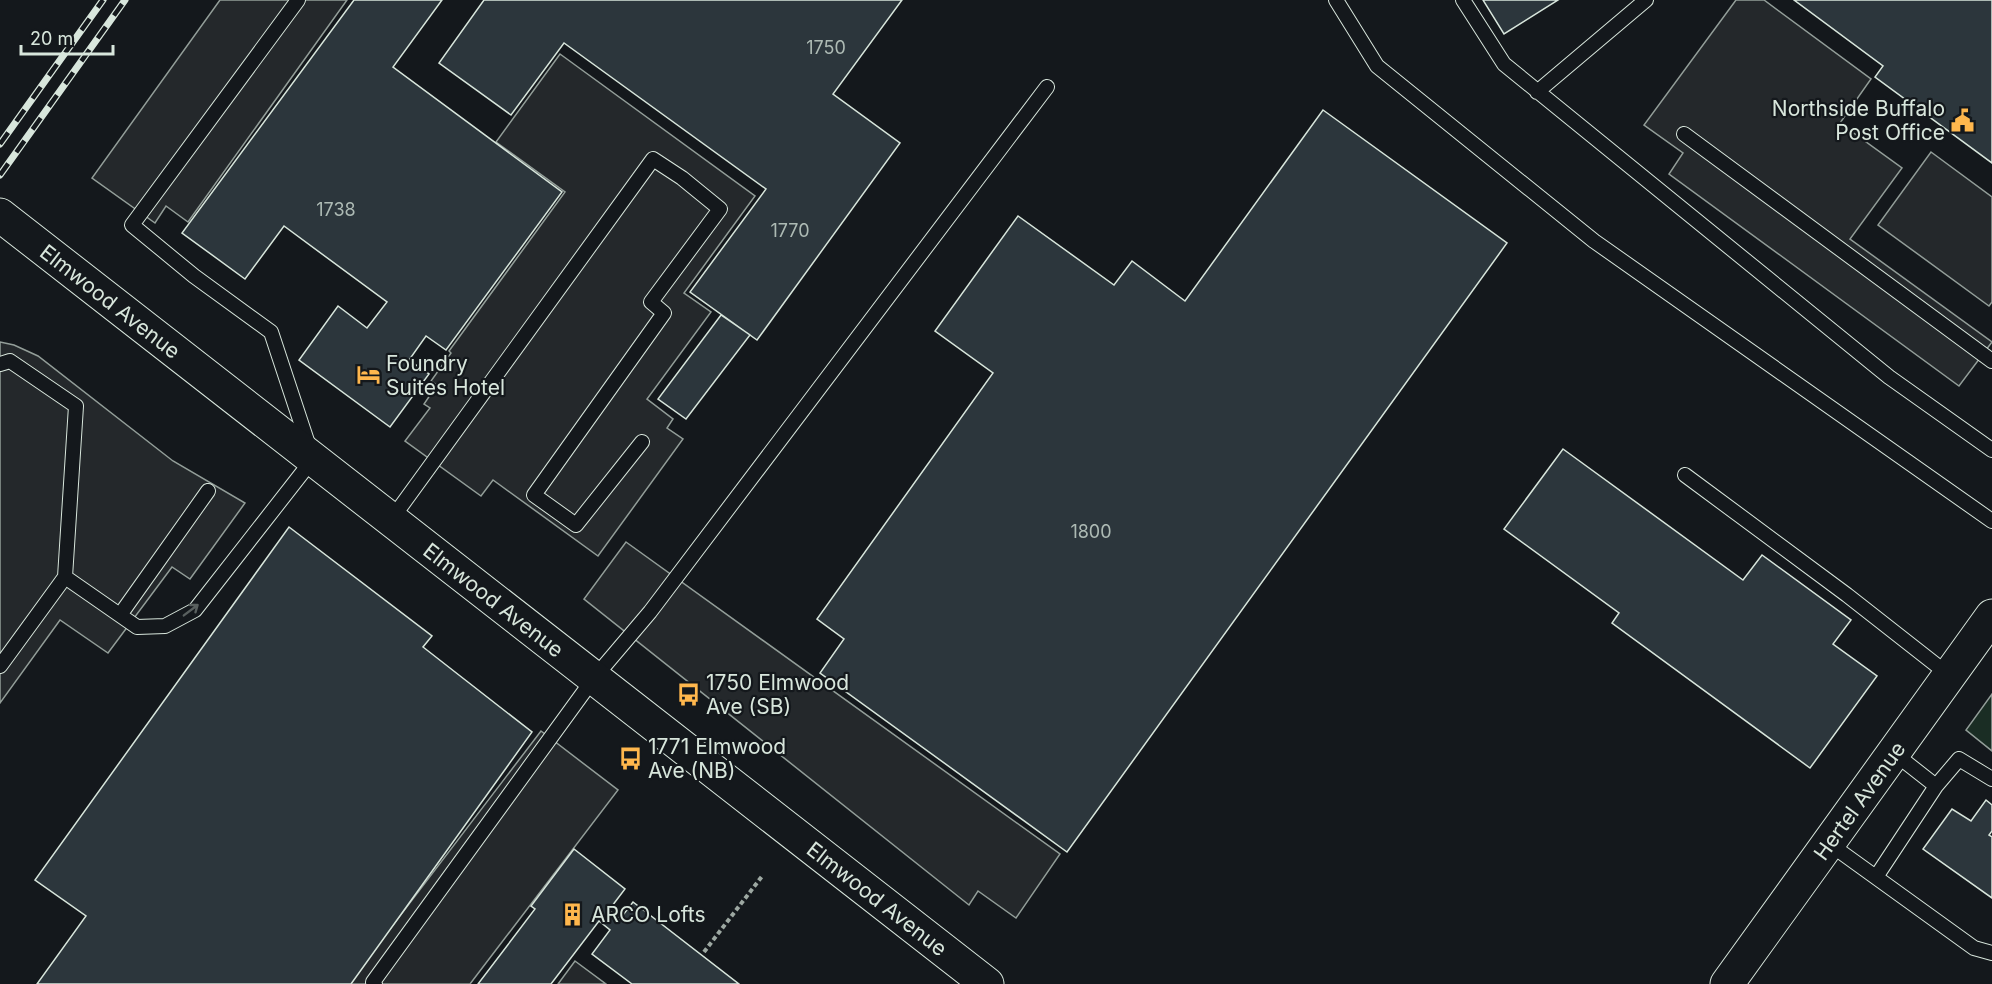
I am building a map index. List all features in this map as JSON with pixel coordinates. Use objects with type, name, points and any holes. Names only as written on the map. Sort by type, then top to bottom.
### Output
[{"type":"street","name":"Elmwood Avenue","points":[[0,215],[985,983]]},
{"type":"street","name":"Hertel Avenue","points":[[1727,984],[1827,842],[1992,616]]},
{"type":"lane","points":[[65,577],[137,627],[165,626],[195,609],[313,459],[271,332],[194,276],[132,225],[298,0]]},
{"type":"lane","points":[[1336,0],[1377,66],[1594,241],[1992,521]]},
{"type":"lane","points":[[1463,0],[1504,64],[1889,377],[1992,450]]},
{"type":"lane","points":[[1538,92],[1646,0]]},
{"type":"lane","points":[[375,984],[373,982],[594,678],[657,603],[1047,87]]},
{"type":"lane","points":[[1684,134],[1992,361]]},
{"type":"lane","points":[[391,520],[652,159],[682,178],[720,208],[651,302],[664,313],[534,495],[576,525],[642,441]]},
{"type":"lane","points":[[0,364],[10,361],[76,406],[65,577],[0,666]]},
{"type":"lane","points":[[1685,476],[1847,595],[1949,675]]},
{"type":"lane","points":[[120,615],[208,491]]},
{"type":"lane","points":[[1893,752],[1936,786]]},
{"type":"lane","points":[[1876,877],[1936,786],[1959,759],[1992,779]]},
{"type":"lane","points":[[1827,842],[1974,948],[1992,952]]},
{"type":"path","points":[[704,952],[763,875]]},
{"type":"green space","points":[[1992,694],[1992,751],[1966,730]]},
{"type":"shaded area","points":[[220,0],[347,0],[188,222],[166,206],[155,223],[92,178]]},
{"type":"shaded area","points":[[1736,0],[1764,0],[1871,79],[1840,123],[1902,168],[1850,239],[1992,342],[1959,386],[1669,174],[1683,153],[1644,125]]},
{"type":"shaded area","points":[[560,54],[755,196],[684,293],[711,312],[647,399],[673,419],[667,428],[683,439],[598,556],[493,480],[481,496],[405,441],[430,408],[424,404],[437,385],[431,381],[451,353],[449,351],[565,192],[496,142]]},
{"type":"shaded area","points":[[1931,152],[1992,197],[1992,302],[1989,306],[1878,225]]},
{"type":"shaded area","points":[[0,342],[14,345],[38,356],[173,461],[245,503],[190,579],[172,567],[108,653],[60,620],[0,703]]},
{"type":"shaded area","points":[[626,542],[1060,854],[1016,918],[978,891],[969,905],[584,599]]},
{"type":"shaded area","points":[[541,731],[618,790],[470,984],[348,984]]},
{"type":"shaded area","points":[[575,961],[606,984],[558,984]]},
{"type":"building","points":[[354,0],[442,0],[393,67],[562,192],[446,350],[426,336],[409,360],[429,374],[390,427],[299,360],[338,306],[367,328],[387,302],[284,226],[245,279],[182,233]]},
{"type":"building","points":[[484,0],[902,0],[833,94],[900,143],[757,340],[690,292],[766,189],[564,43],[511,115],[439,63]]},
{"type":"building","points":[[1483,0],[1558,0],[1504,34]]},
{"type":"building","name":"Northside Buffalo Post Office","points":[[1794,0],[1992,0],[1992,163],[1875,77],[1883,66]]},
{"type":"building","points":[[1323,110],[1507,243],[1067,852],[820,673],[844,639],[817,619],[993,373],[935,331],[1018,216],[1114,285],[1132,261],[1185,301]]},
{"type":"building","points":[[721,315],[750,335],[686,419],[658,399]]},
{"type":"building","points":[[1563,449],[1743,580],[1762,555],[1851,620],[1833,644],[1877,676],[1810,768],[1612,623],[1619,613],[1504,529]]},
{"type":"building","points":[[289,527],[432,636],[423,647],[532,732],[351,984],[37,984],[86,916],[35,880]]},
{"type":"building","points":[[1986,800],[1992,805],[1992,831],[1989,835],[1992,837],[1992,898],[1923,849],[1952,809],[1971,821]]},
{"type":"building","name":"ARCO Lofts","points":[[574,849],[625,889],[609,910],[620,919],[633,902],[739,984],[632,984],[592,954],[610,930],[599,921],[551,984],[478,984],[535,909],[531,906]]},
{"type":"railway","points":[[0,144],[103,0]]},
{"type":"railway","points":[[0,175],[125,0]]},
{"type":"place","name":"Northside Buffalo Post Office","points":[[1963,120]]},
{"type":"place","name":"Foundry Suites Hotel","points":[[368,375]]},
{"type":"place","name":"1750 Elmwood Ave (SB)","points":[[688,694]]},
{"type":"place","name":"1771 Elmwood Ave (NB)","points":[[630,758]]},
{"type":"place","name":"ARCO Lofts","points":[[573,914]]}]
